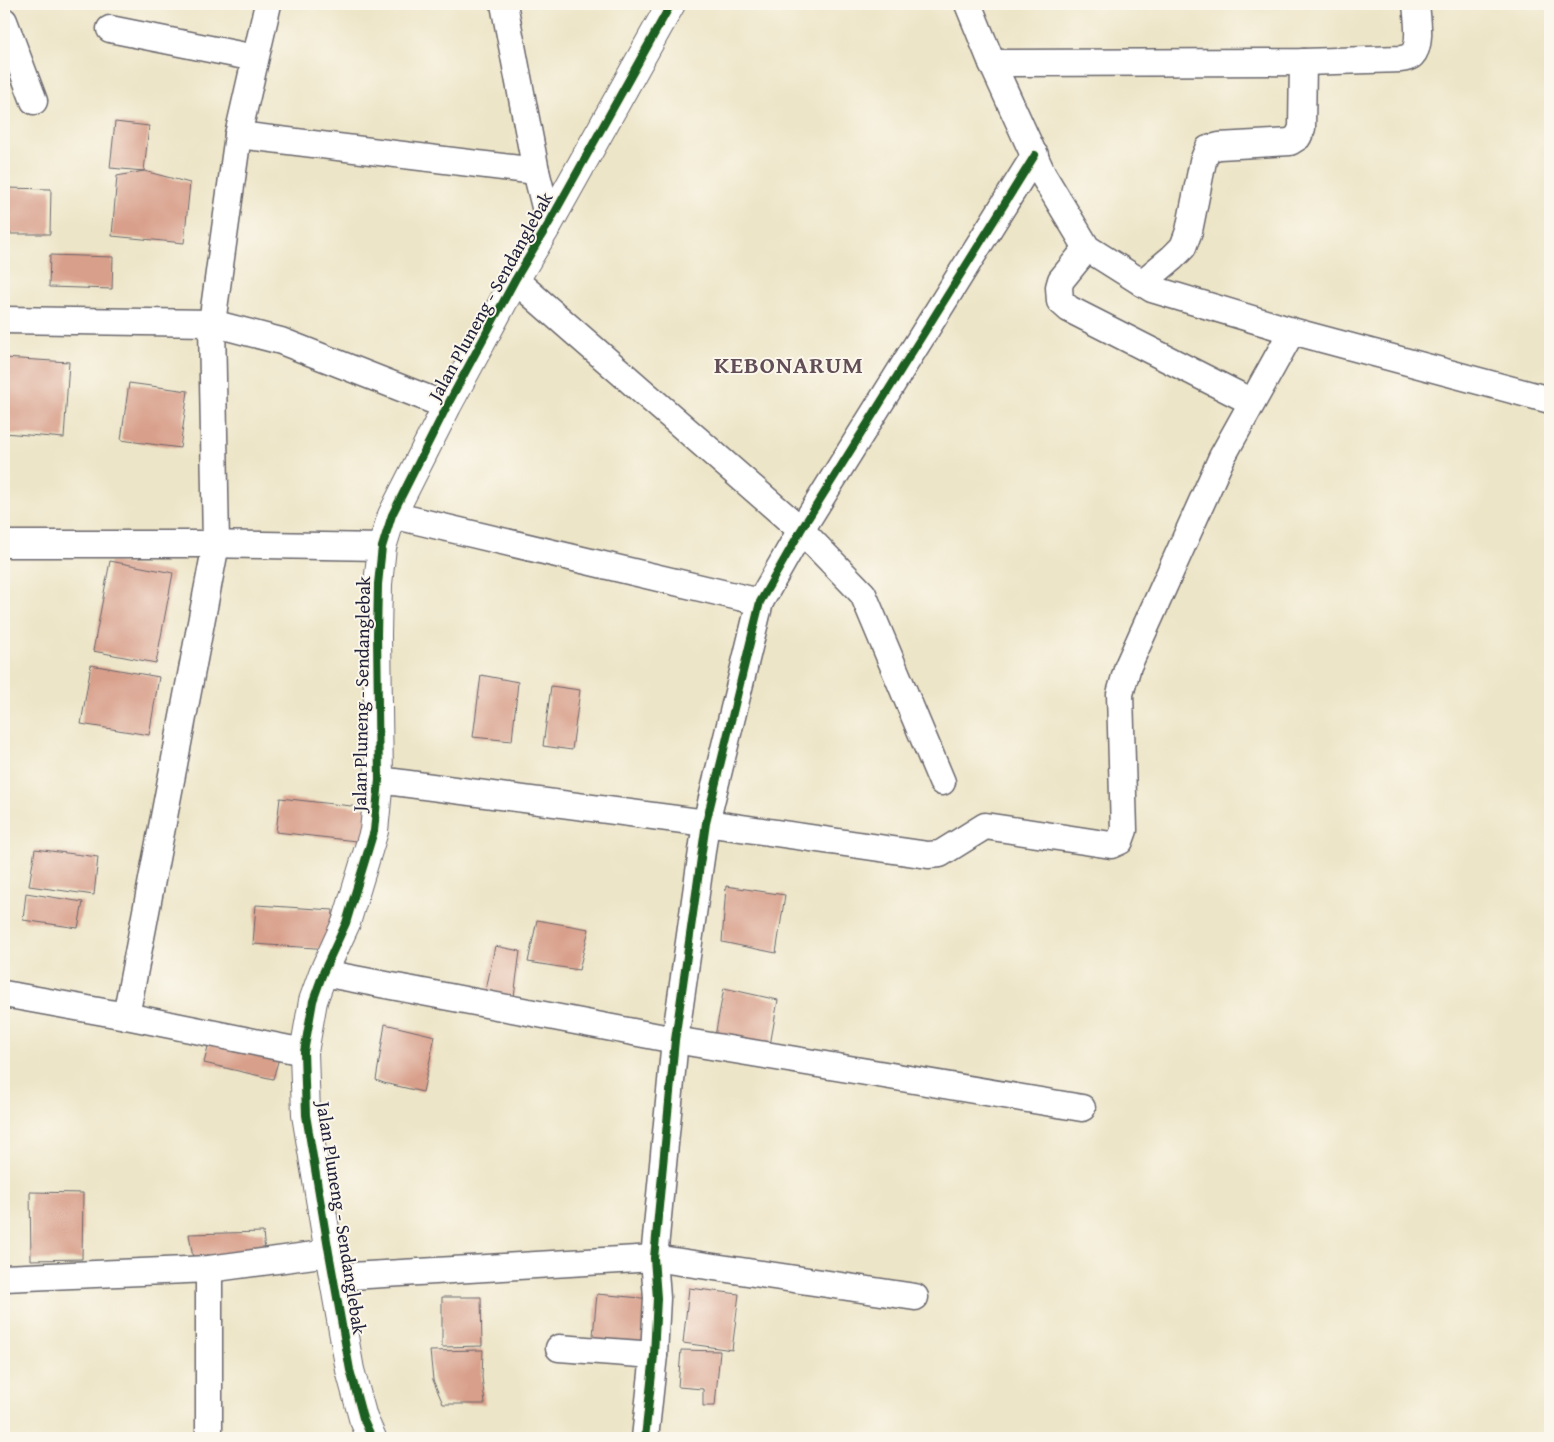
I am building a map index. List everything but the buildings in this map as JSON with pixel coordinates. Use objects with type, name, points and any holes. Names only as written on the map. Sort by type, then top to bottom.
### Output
[{"type":"street","points":[[126,1016],[216,544],[212,324],[238,135],[268,4]]},
{"type":"street","points":[[504,4],[536,171],[549,223]]},
{"type":"street","name":"Jalan Pluneng - Sendanglebak","points":[[372,1438],[363,1418],[350,1370],[331,1265],[306,1115],[304,1052],[313,1001],[323,973],[346,923],[374,831],[379,780],[377,635],[378,584],[382,547],[392,515],[447,406],[515,280],[549,223],[671,4]]},
{"type":"street","points":[[968,4],[992,63],[1043,175],[1087,248],[1152,289],[1292,331],[1550,400]]},
{"type":"street","points":[[992,63],[1303,62],[1401,59],[1413,54],[1417,47],[1416,4]]},
{"type":"street","points":[[4,21],[34,101]]},
{"type":"street","points":[[110,29],[255,58]]},
{"type":"street","points":[[1142,283],[1172,258],[1183,246],[1189,231],[1203,161],[1208,149],[1219,146],[1290,142],[1298,137],[1302,128],[1303,62]]},
{"type":"street","points":[[238,135],[536,171]]},
{"type":"street","points":[[645,1438],[654,1355],[657,1298],[654,1258],[675,1040],[706,823],[760,602],[801,530],[1034,155]]},
{"type":"street","points":[[1087,248],[1061,280],[1059,287],[1060,301],[1069,309],[1252,402]]},
{"type":"street","points":[[515,280],[801,530],[863,594],[942,782]]},
{"type":"street","points":[[4,320],[212,324],[280,341],[447,406]]},
{"type":"street","points":[[379,780],[706,823],[928,855],[940,854],[985,826],[1111,844],[1120,841],[1124,830],[1120,694],[1128,666],[1222,458],[1292,331]]},
{"type":"street","points":[[392,515],[760,602]]},
{"type":"street","points":[[4,544],[216,544],[382,547]]},
{"type":"street","points":[[323,973],[675,1040],[1082,1108]]},
{"type":"street","points":[[4,994],[126,1016],[304,1052]]},
{"type":"street","points":[[4,1278],[331,1265],[654,1258],[915,1297]]},
{"type":"street","points":[[208,1269],[209,1438]]},
{"type":"street","points":[[559,1348],[654,1355]]},
{"type":"cycle path","points":[[372,1438],[363,1418],[350,1370],[329,1253],[306,1115],[304,1052],[313,1001],[323,973],[346,923],[374,831],[379,780],[377,635],[378,584],[382,547],[392,515],[447,406],[515,280],[549,223],[671,4]]},
{"type":"cycle path","points":[[645,1438],[654,1355],[657,1298],[654,1258],[675,1040],[706,823],[760,602],[801,530],[1035,155]]},
{"type":"district","name":"KEBONARUM","points":[[789,364]]}]
